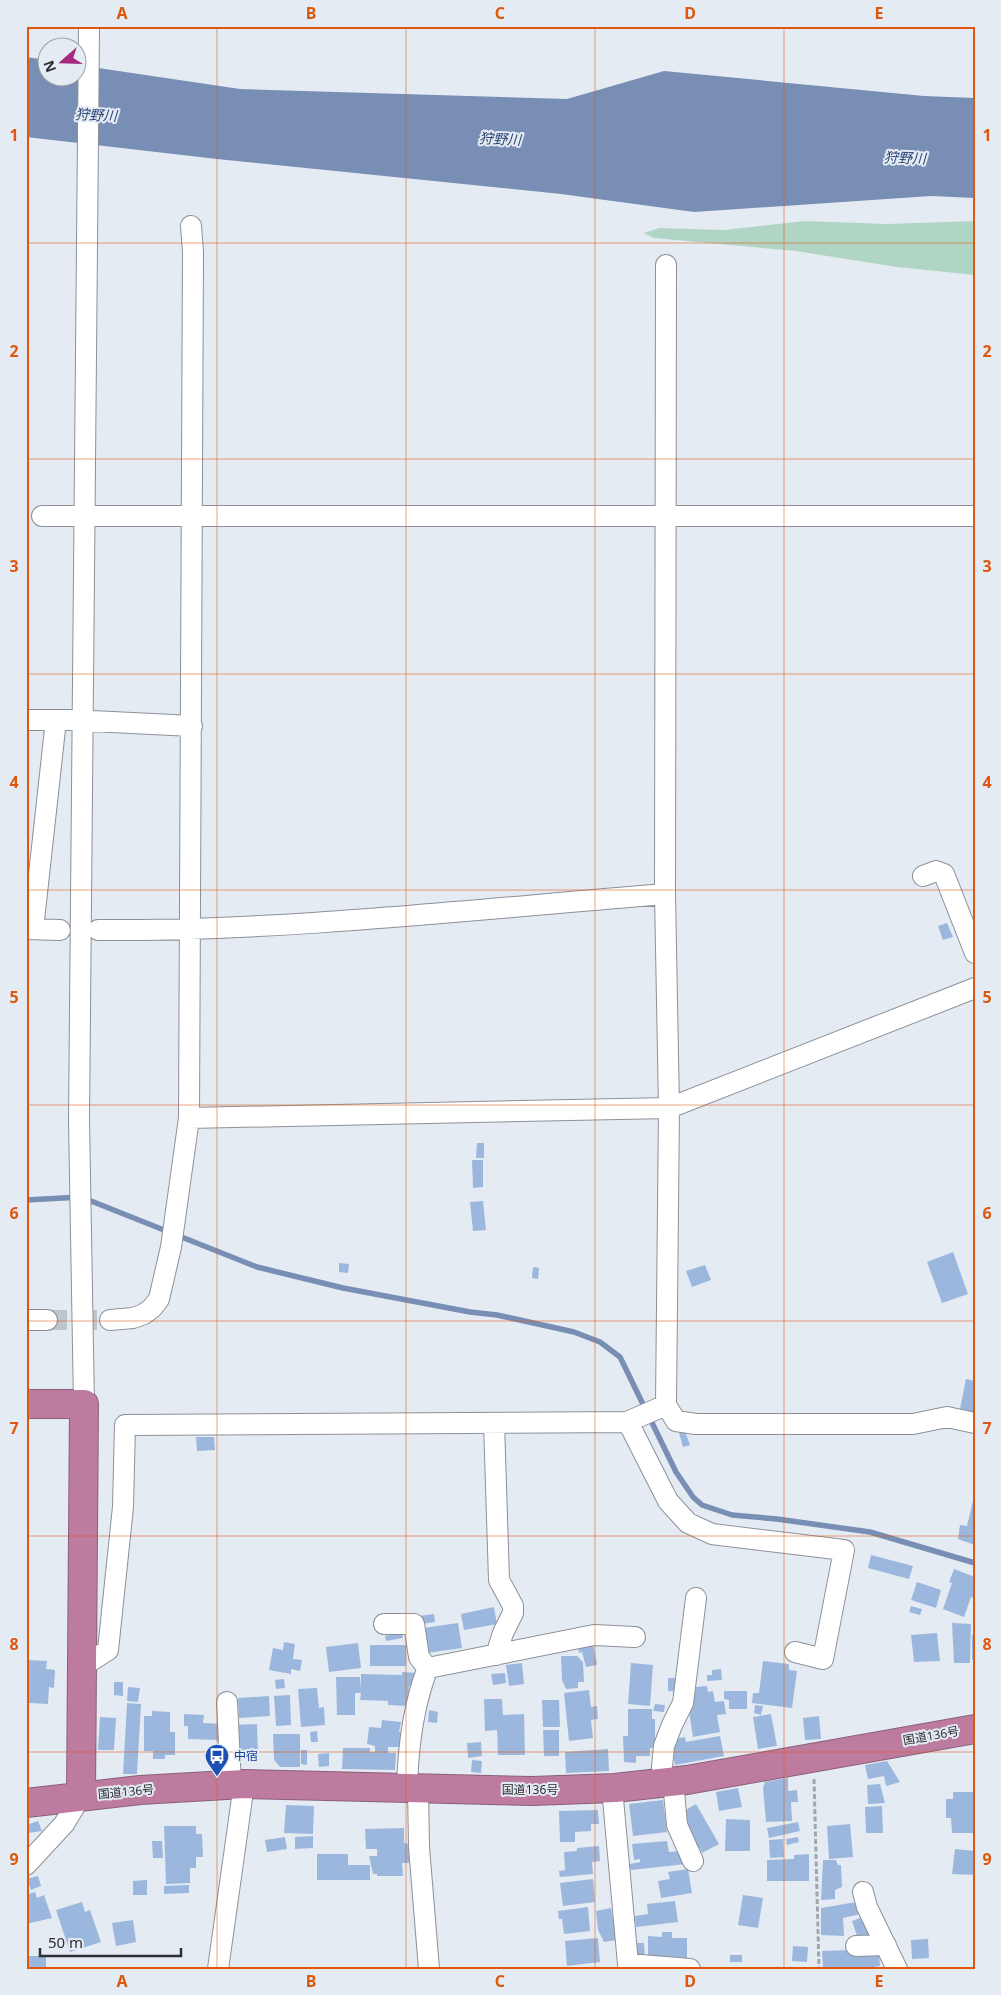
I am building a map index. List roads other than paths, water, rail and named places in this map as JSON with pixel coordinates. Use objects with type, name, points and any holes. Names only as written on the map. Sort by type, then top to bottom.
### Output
[{"type":"highway","points":[[26,1404],[84,1404]]},
{"type":"highway","name":"国道136号","points":[[81,1796],[84,1404]]},
{"type":"highway","name":"国道136号","points":[[26,1803],[81,1796],[238,1784],[532,1791],[612,1788],[669,1782],[975,1729]]},
{"type":"street","points":[[84,1404],[79,1120],[82,721],[79,517],[89,26]]},
{"type":"street","points":[[110,1320],[132,1318],[144,1314],[159,1299],[171,1247],[189,1118],[193,516],[193,252],[191,226]]},
{"type":"street","points":[[666,265],[665,894],[669,1108],[664,1406],[676,1421],[696,1424],[914,1424],[947,1417],[975,1423]]},
{"type":"street","points":[[42,516],[975,516]]},
{"type":"street","points":[[26,720],[192,726]]},
{"type":"street","points":[[56,720],[30,929],[60,930]]},
{"type":"street","points":[[923,876],[936,871],[944,874],[975,953]]},
{"type":"street","points":[[98,930],[191,931],[294,925],[665,894]]},
{"type":"street","points":[[189,1118],[669,1108],[975,988]]},
{"type":"street","points":[[26,1320],[47,1320]]},
{"type":"street","points":[[83,1666],[108,1650],[123,1507],[125,1425],[630,1421],[664,1406]]},
{"type":"street","points":[[630,1421],[668,1501],[688,1523],[712,1534],[844,1550],[823,1658],[795,1652]]},
{"type":"street","points":[[494,1423],[499,1580],[513,1606],[513,1613],[501,1639],[496,1656]]},
{"type":"street","points":[[693,1861],[677,1825],[663,1751],[672,1725],[683,1703],[696,1598]]},
{"type":"street","points":[[384,1624],[414,1624],[419,1657],[428,1670]]},
{"type":"street","points":[[428,1670],[594,1634],[635,1637]]},
{"type":"street","points":[[428,1670],[416,1708],[408,1762],[413,1788],[419,1847],[429,1969]]},
{"type":"street","points":[[218,1969],[238,1784],[227,1702]]},
{"type":"street","points":[[612,1788],[628,1964],[690,1969]]},
{"type":"street","points":[[26,1865],[64,1824],[81,1796]]},
{"type":"street","points":[[863,1892],[867,1907],[897,1969]]},
{"type":"street","points":[[856,1946],[886,1945]]},
{"type":"water","name":"狩野川","points":[[26,57],[38,59],[38,88],[88,88],[88,66],[240,89],[567,99],[664,71],[924,96],[975,98],[975,198],[931,196],[694,212],[561,194],[217,159],[26,137]]},
{"type":"waterway","points":[[26,1200],[81,1197],[257,1267],[343,1288],[470,1312],[497,1315],[574,1332],[600,1342],[620,1357],[676,1472],[693,1497],[702,1505],[732,1515],[777,1519],[870,1532],[975,1563]]},
{"type":"tunnel","points":[[47,1320],[110,1320]]},
{"type":"place","name":"中宿","points":[[217,1777]]}]
